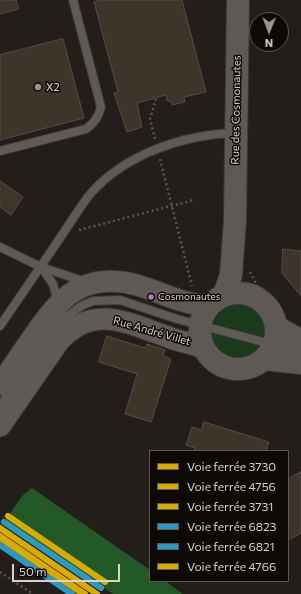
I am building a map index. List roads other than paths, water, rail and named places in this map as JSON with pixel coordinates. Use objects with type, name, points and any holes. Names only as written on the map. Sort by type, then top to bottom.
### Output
[{"type":"main road","name":"Rue des Cosmonautes","points":[[200,324],[204,314],[217,300],[231,275],[234,220],[238,0]]},
{"type":"main road","name":"Rue des Cosmonautes","points":[[234,220],[245,274],[256,297]]},
{"type":"main road","points":[[200,324],[200,336],[204,354],[222,366],[233,369],[244,369],[255,366],[270,343],[270,309],[256,297],[246,293],[235,293],[217,300]]},
{"type":"main road","points":[[270,343],[301,341]]},
{"type":"main road","points":[[270,343],[301,363]]},
{"type":"street","points":[[0,426],[49,334],[58,302],[73,292],[107,281],[123,282],[202,305],[217,300]]},
{"type":"street","name":"Rue André Villet","points":[[49,334],[68,331],[89,320],[113,319],[204,354]]},
{"type":"street","points":[[0,385],[49,334]]},
{"type":"lane","points":[[0,151],[86,129],[94,124],[98,116],[101,107],[73,0]]},
{"type":"lane","points":[[0,326],[92,193],[120,169],[157,149],[211,135],[236,134]]},
{"type":"lane","points":[[0,247],[41,266],[94,284]]},
{"type":"lane","points":[[41,266],[53,284],[58,302]]},
{"type":"lane","name":"Rue André Villet","points":[[49,334],[61,320],[81,306],[106,299],[126,301],[178,319],[270,343]]},
{"type":"lane","points":[[0,406],[49,334]]},
{"type":"lane","points":[[270,343],[301,352]]},
{"type":"rail line","name":"4766","points":[[8,516],[105,582]]},
{"type":"rail line","name":"6823","points":[[4,522],[101,588]]},
{"type":"rail line","name":"3730","points":[[0,528],[97,594]]},
{"type":"rail line","name":"4756","points":[[0,536],[85,594]]},
{"type":"rail line","name":"3731","points":[[0,538],[83,594]]},
{"type":"rail line","name":"6821","points":[[0,545],[72,594]]},
{"type":"place","name":"X2","points":[[38,87]]},
{"type":"place","name":"Cosmonautes","points":[[151,297]]}]
